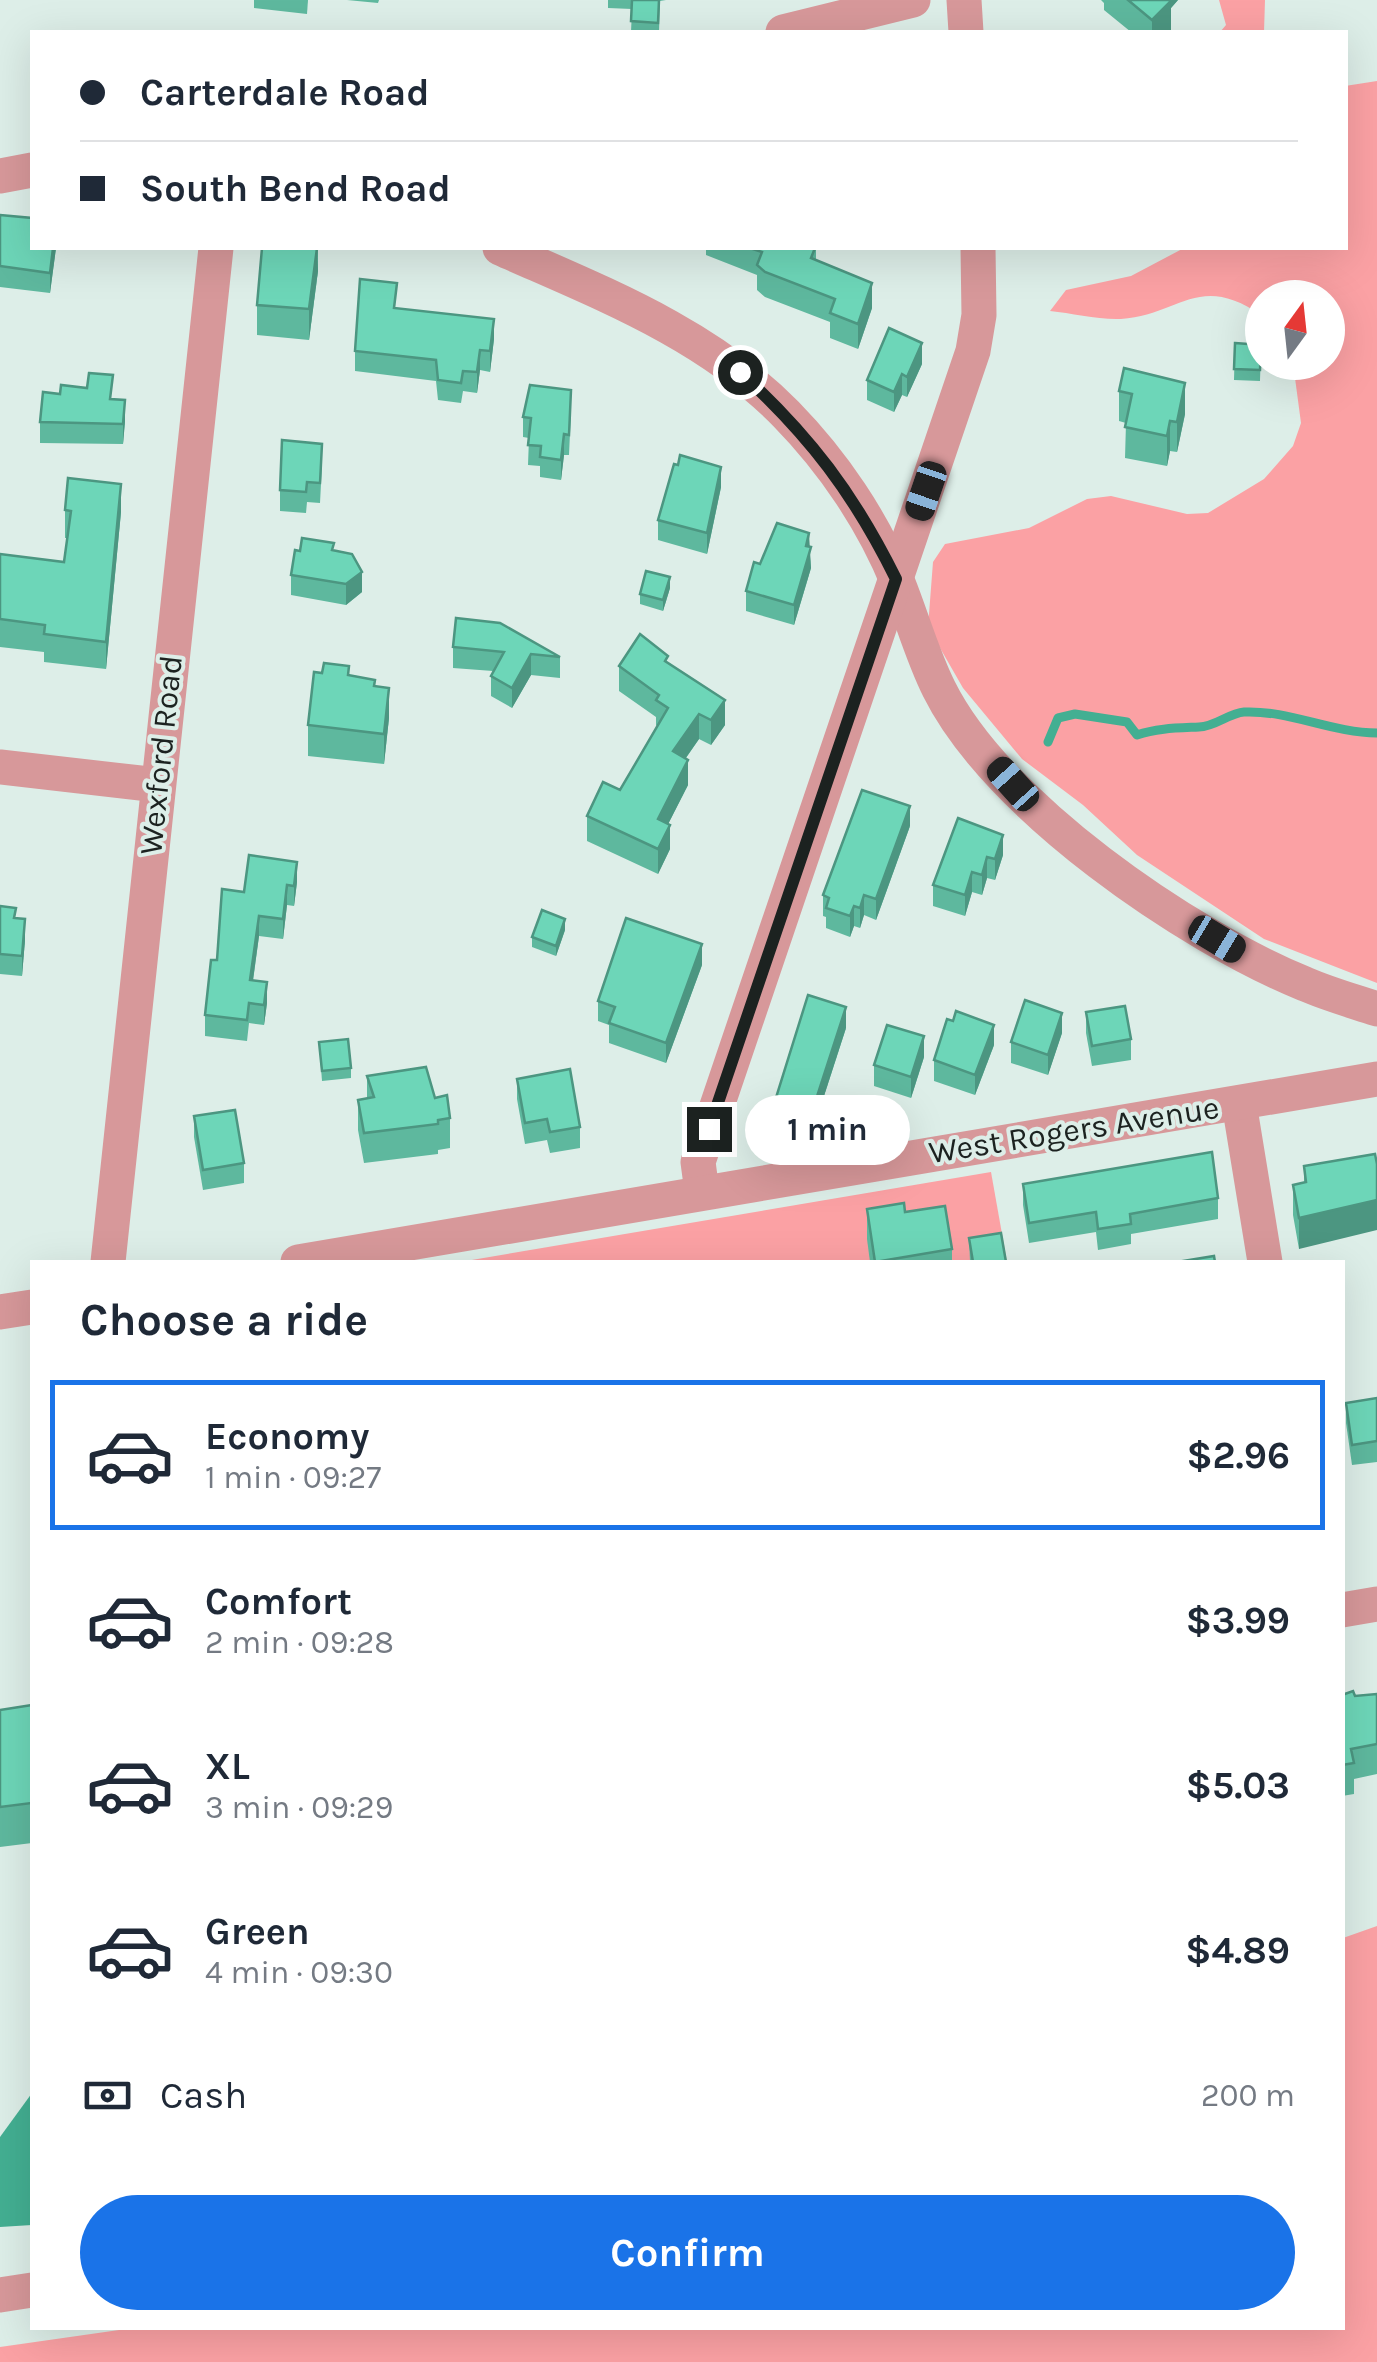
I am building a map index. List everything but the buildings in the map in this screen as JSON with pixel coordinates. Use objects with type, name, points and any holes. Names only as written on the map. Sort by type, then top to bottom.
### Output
[{"type":"street","points":[[791,30],[913,0]]},
{"type":"street","points":[[964,0],[966,30]]},
{"type":"street","points":[[0,176],[30,170]]},
{"type":"street","name":"Wexford Road","points":[[108,1260],[216,250]]},
{"type":"street","points":[[504,250],[640,312],[740,372],[786,414],[828,463],[862,512],[896,579],[939,690],[969,736],[1061,830],[1118,876],[1247,957],[1306,985],[1377,1008]]},
{"type":"street","points":[[702,1192],[698,1162],[973,351],[979,315],[978,250]]},
{"type":"street","points":[[0,767],[158,785]]},
{"type":"street","name":"West Rogers Avenue","points":[[310,1260],[1377,1079]]},
{"type":"street","points":[[1239,1103],[1264,1260]]},
{"type":"street","points":[[0,1312],[30,1307]]},
{"type":"street","points":[[1345,1609],[1377,1604]]},
{"type":"street","points":[[0,2295],[30,2290]]},
{"type":"shaded area","points":[[1219,0],[1265,0],[1264,30],[1222,30],[1226,25]]},
{"type":"shaded area","points":[[1377,81],[1377,983],[1264,939],[1137,855],[1083,805],[1022,759],[963,688],[928,627],[933,562],[945,544],[1029,528],[1087,499],[1111,496],[1187,514],[1208,513],[1264,479],[1293,446],[1301,423],[1295,380],[1345,380],[1345,280],[1245,280],[1245,306],[1205,296],[1121,319],[1050,311],[1066,290],[1131,276],[1180,250],[1348,250],[1348,86]]},
{"type":"shaded area","points":[[991,1172],[1007,1260],[472,1260]]},
{"type":"shaded area","points":[[1377,1926],[1377,2362],[0,2362],[0,2347],[119,2330],[1345,2330],[1345,1937]]},
{"type":"shaded area","points":[[30,2096],[30,2225],[0,2227],[0,2137]]},
{"type":"waterway","points":[[1048,742],[1058,718],[1075,714],[1127,722],[1137,735],[1205,726],[1244,712],[1277,714],[1377,733]]},
{"type":"route","points":[[709,1129],[896,579],[862,512],[828,463],[786,414],[740,372]]}]
